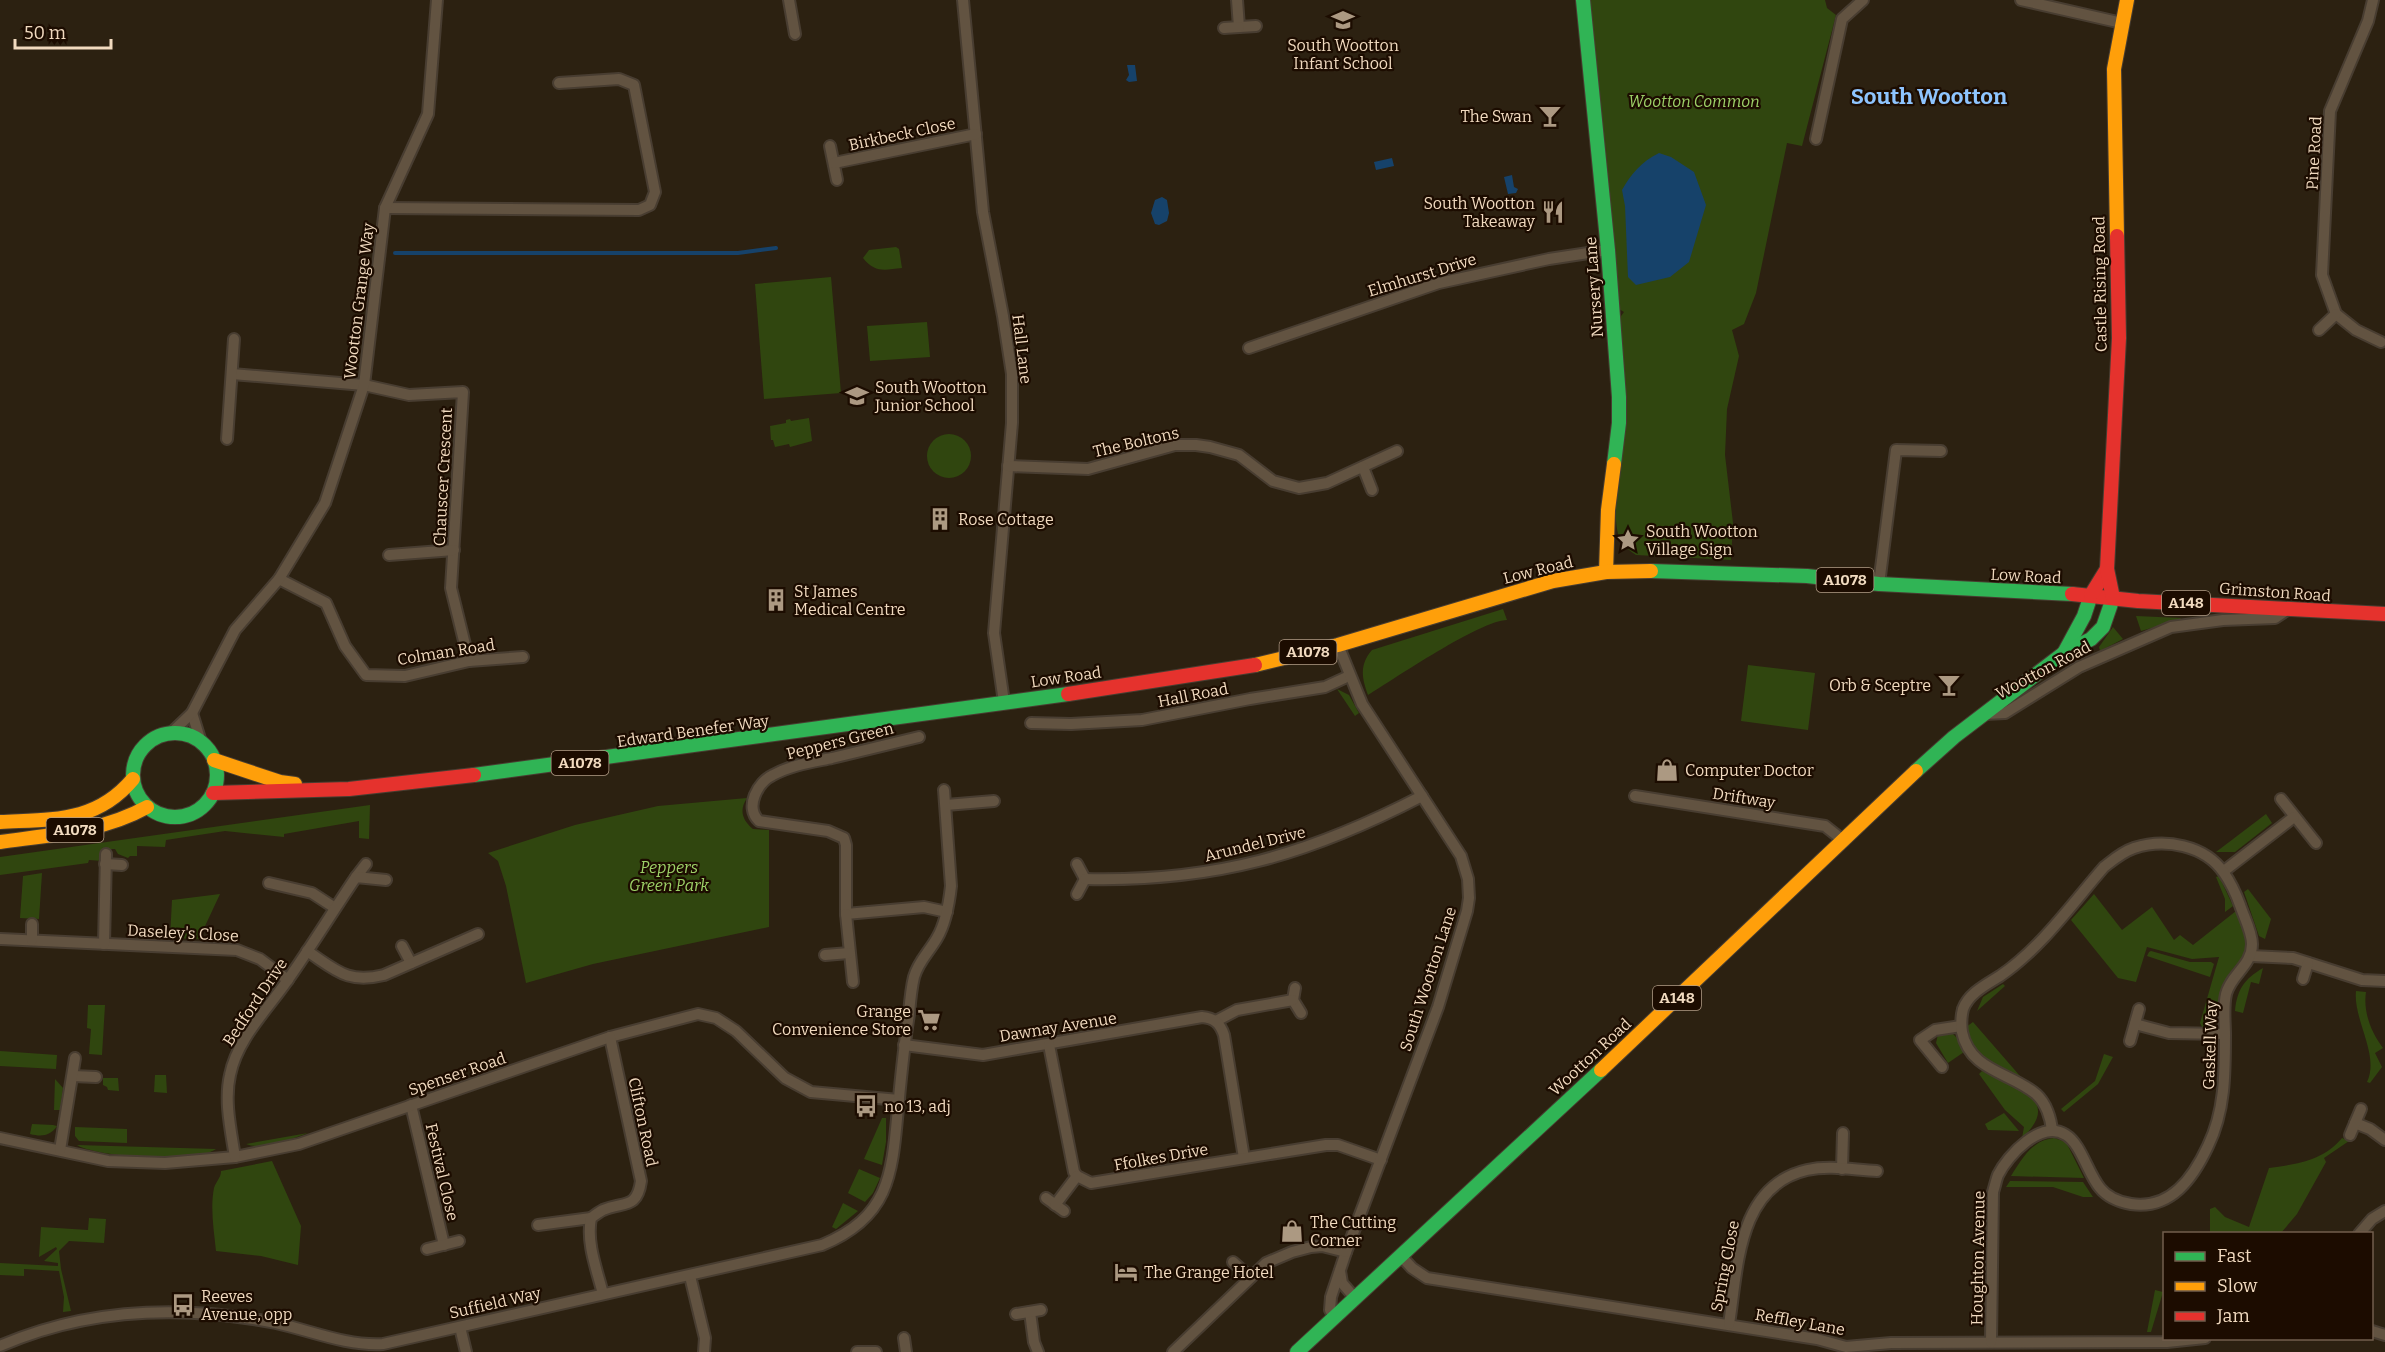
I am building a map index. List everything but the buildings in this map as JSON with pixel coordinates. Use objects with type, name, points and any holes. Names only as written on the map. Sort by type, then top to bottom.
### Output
[{"type":"main road","name":"Nursery Lane","points":[[1583,0],[1608,250],[1619,397],[1619,423],[1608,519],[1606,572]]},
{"type":"main road","name":"Castle Rising Road","points":[[2113,598],[2107,569],[2119,338],[2114,69],[2127,0]]},
{"type":"main road","name":"Castle Rising Road","points":[[2091,595],[2107,569]]},
{"type":"main road","name":"Low Road","points":[[1004,702],[1243,668],[1338,645],[1553,581],[1606,572],[1662,570],[1807,576],[1879,584],[2091,595]]},
{"type":"main road","name":"Grimston Road","points":[[2091,595],[2385,614]]},
{"type":"main road","name":"Wootton Road","points":[[2064,653],[2084,616],[2091,595]]},
{"type":"main road","name":"Wootton Road","points":[[1297,1352],[1954,737],[2064,653],[2083,646],[2099,634],[2109,616],[2113,598]]},
{"type":"main road","name":"Edward Benefer Way","points":[[213,794],[350,789],[621,758],[1004,702]]},
{"type":"main road","points":[[133,779],[137,793],[147,807],[158,814],[171,817],[183,816],[201,808],[213,794],[216,782],[214,760],[201,742],[181,734],[170,734]]},
{"type":"main road","name":"A1078","points":[[0,822],[64,818],[103,808],[118,797],[133,779],[135,761],[141,750],[159,736],[170,734]]},
{"type":"main road","name":"Edward Benefer Way","points":[[214,760],[280,782],[350,789]]},
{"type":"main road","name":"A1078","points":[[0,842],[108,823],[139,813],[147,807]]},
{"type":"street","name":"Wootton Grange Way","points":[[170,734],[192,713],[235,630],[279,579],[325,503],[364,385],[385,208],[428,114],[437,0]]},
{"type":"street","points":[[789,0],[795,34]]},
{"type":"street","name":"Hall Lane","points":[[963,0],[985,228],[1012,374],[1008,466],[994,633],[1004,702]]},
{"type":"street","points":[[1238,0],[1239,27]]},
{"type":"street","points":[[1816,139],[1842,19],[1863,0]]},
{"type":"street","points":[[2021,0],[2122,23]]},
{"type":"street","name":"Pine Road","points":[[2336,314],[2322,275],[2330,111],[2368,21],[2373,0]]},
{"type":"street","points":[[1224,28],[1256,26]]},
{"type":"street","points":[[385,208],[639,210],[650,206],[655,192],[634,85],[619,79],[559,83]]},
{"type":"street","name":"Birkbeck Close","points":[[834,163],[976,134]]},
{"type":"street","name":"Birkbeck Close","points":[[830,146],[837,180]]},
{"type":"street","name":"Elmhurst Drive","points":[[1249,348],[1439,283],[1528,263],[1608,250]]},
{"type":"street","points":[[2319,330],[2336,314],[2356,330],[2381,342]]},
{"type":"street","points":[[227,439],[234,339]]},
{"type":"street","name":"Chauscer Crescent","points":[[232,374],[364,385],[410,395],[466,392],[451,588],[469,661]]},
{"type":"street","name":"The Boltons","points":[[1008,466],[1088,469],[1157,449],[1187,445],[1210,447],[1239,455],[1273,481],[1299,488],[1327,483],[1397,451]]},
{"type":"street","points":[[1879,584],[1896,450],[1941,451]]},
{"type":"street","points":[[1363,467],[1372,490]]},
{"type":"street","points":[[390,555],[454,550]]},
{"type":"street","name":"Colman Road","points":[[279,579],[326,603],[345,646],[366,675],[405,676],[469,661],[522,657]]},
{"type":"street","name":"Wootton Road","points":[[1984,714],[2005,713],[2079,667],[2171,627],[2223,620],[2275,618],[2288,609]]},
{"type":"street","name":"South Wootton Lane","points":[[1335,1317],[1330,1310],[1331,1297],[1438,1007],[1469,898],[1468,879],[1461,856],[1374,725],[1349,676],[1338,645]]},
{"type":"street","name":"Hall Road","points":[[1031,723],[1043,719],[1142,716],[1249,693],[1325,687],[1349,676]]},
{"type":"street","points":[[192,713],[201,742]]},
{"type":"street","name":"Peppers Green","points":[[853,982],[846,914],[844,837],[828,831],[759,821],[753,813],[754,798],[768,778],[795,766],[919,737]]},
{"type":"street","points":[[898,1100],[914,979],[918,965],[937,938],[947,912],[951,886],[944,790]]},
{"type":"street","name":"Arundel Drive","points":[[1085,879],[1167,878],[1209,873],[1253,864],[1297,852],[1337,837],[1422,796]]},
{"type":"street","name":"Driftway","points":[[1635,796],[1826,826],[1844,841]]},
{"type":"street","points":[[2281,799],[2316,843]]},
{"type":"street","points":[[946,806],[994,801]]},
{"type":"street","points":[[2224,872],[2294,817]]},
{"type":"street","points":[[2052,1131],[2044,1103],[2027,1088],[1976,1059],[1964,1040],[1961,1026],[1964,1008],[1981,987],[2024,958],[2103,867],[2119,855],[2146,844],[2180,845],[2195,850],[2210,859],[2224,872],[2233,888],[2253,942],[2251,956],[2292,958],[2362,980],[2385,981]]},
{"type":"street","name":"Daseley's Close","points":[[104,944],[105,859],[122,865]]},
{"type":"street","name":"Bedford Drive","points":[[236,1158],[228,1093],[233,1060],[243,1042],[366,864]]},
{"type":"street","points":[[1077,864],[1085,879],[1077,894]]},
{"type":"street","points":[[356,877],[386,880]]},
{"type":"street","points":[[269,883],[312,893],[335,908]]},
{"type":"street","points":[[846,914],[924,907],[947,912]]},
{"type":"street","points":[[32,924],[32,940]]},
{"type":"street","points":[[307,951],[350,978],[372,978],[478,934]]},
{"type":"street","name":"Daseley's Close","points":[[1,939],[237,950],[260,959],[288,980]]},
{"type":"street","points":[[402,946],[411,963]]},
{"type":"street","points":[[825,956],[849,952]]},
{"type":"street","name":"Gaskell Way","points":[[2052,1131],[2066,1135],[2075,1145],[2093,1180],[2112,1199],[2136,1205],[2164,1200],[2186,1183],[2216,1128],[2225,1083],[2226,995],[2234,975],[2251,956]]},
{"type":"street","points":[[2303,979],[2308,963]]},
{"type":"street","points":[[1295,988],[1293,1000],[1301,1013]]},
{"type":"street","name":"Dawnay Avenue","points":[[904,1046],[983,1055],[1202,1017],[1216,1021],[1223,1015],[1237,1010],[1293,1000]]},
{"type":"street","points":[[2130,1041],[2139,1008]]},
{"type":"street","name":"Spenser Road","points":[[0,1138],[105,1160],[136,1163],[236,1158],[299,1144],[610,1037],[698,1014],[716,1018],[736,1031],[785,1078],[811,1092],[898,1100]]},
{"type":"street","points":[[1216,1021],[1224,1035],[1244,1158]]},
{"type":"street","points":[[2135,1024],[2169,1033],[2225,1034]]},
{"type":"street","points":[[1920,1040],[1935,1030],[1961,1026]]},
{"type":"street","points":[[1912,1031],[1942,1067]]},
{"type":"street","name":"Clifton Road","points":[[538,1225],[591,1218],[603,1209],[630,1204],[639,1193],[641,1181],[610,1037]]},
{"type":"street","points":[[1049,1045],[1072,1164],[1077,1176],[1055,1205]]},
{"type":"street","points":[[60,1150],[75,1058]]},
{"type":"street","points":[[73,1076],[96,1077]]},
{"type":"street","name":"Suffield Way","points":[[0,1346],[46,1328],[75,1320],[141,1314],[191,1314],[275,1323],[351,1344],[383,1344],[822,1245],[841,1237],[857,1226],[876,1204],[890,1178],[898,1100]]},
{"type":"street","name":"Festival Close","points":[[411,1105],[444,1245]]},
{"type":"street","points":[[2350,1135],[2361,1109]]},
{"type":"street","points":[[2355,1123],[2370,1129],[2385,1140]]},
{"type":"street","name":"Houghton Avenue","points":[[1991,1342],[1992,1206],[1997,1178],[2017,1149],[2039,1134],[2052,1131]]},
{"type":"street","points":[[1842,1169],[1843,1133]]},
{"type":"street","name":"Ffolkes Drive","points":[[1077,1176],[1091,1183],[1100,1183],[1326,1145],[1338,1145],[1382,1160]]},
{"type":"street","name":"Spring Close","points":[[1729,1324],[1744,1232],[1756,1204],[1775,1186],[1796,1174],[1823,1168],[1877,1171]]},
{"type":"street","points":[[2360,1232],[2372,1219],[2385,1211]]},
{"type":"street","points":[[591,1218],[589,1229],[591,1244],[603,1294]]},
{"type":"street","name":"Festival Close","points":[[427,1249],[459,1242]]},
{"type":"street","points":[[1173,1352],[1266,1263],[1301,1249],[1322,1246],[1346,1252]]},
{"type":"street","name":"Reffley Lane","points":[[1401,1256],[1412,1268],[1427,1278],[1729,1324],[1817,1339],[1846,1349],[1891,1343],[2167,1342],[2186,1340]]},
{"type":"street","points":[[1233,1262],[1250,1277]]},
{"type":"street","points":[[1340,1271],[1342,1283],[1355,1298]]},
{"type":"street","points":[[690,1276],[705,1338],[704,1352]]},
{"type":"street","points":[[1016,1314],[1041,1310]]},
{"type":"street","points":[[1030,1312],[1034,1342],[1038,1352]]},
{"type":"street","points":[[460,1327],[466,1352]]},
{"type":"street","points":[[904,1338],[906,1352]]},
{"type":"street","points":[[857,1352],[876,1352]]},
{"type":"green space","name":"Wootton Common","points":[[1584,0],[1825,0],[1827,8],[1836,15],[1802,146],[1787,143],[1756,293],[1744,324],[1732,330],[1739,356],[1727,409],[1725,455],[1733,523],[1731,560],[1636,555],[1624,545],[1618,534],[1615,507],[1616,323],[1624,312],[1614,306]]},
{"type":"green space","points":[[896,247],[899,249],[902,268],[885,270],[876,268],[863,258],[869,250]]},
{"type":"green space","points":[[831,277],[841,393],[764,399],[755,284]]},
{"type":"green space","points":[[927,322],[930,357],[870,361],[867,326]]},
{"type":"green space","points":[[809,418],[812,441],[790,447],[789,444],[775,447],[771,440],[770,426],[786,423],[786,420],[790,419],[791,421]]},
{"type":"green space","points":[[949,434],[964,441],[971,456],[964,471],[949,478],[934,471],[927,456],[934,441]]},
{"type":"green space","points":[[1503,609],[1507,620],[1478,629],[1368,695],[1364,683],[1363,666],[1372,650]]},
{"type":"green space","points":[[2136,616],[2181,618],[2141,631]]},
{"type":"green space","points":[[2113,627],[2123,639],[2100,651],[2099,647]]},
{"type":"green space","points":[[1748,665],[1815,673],[1808,730],[1741,721]]},
{"type":"green space","points":[[1337,689],[1349,695],[1359,713],[1355,716]]},
{"type":"green space","name":"Peppers Green Park","points":[[747,798],[742,811],[746,822],[753,829],[769,830],[769,927],[593,964],[526,983],[506,886],[498,861],[488,853],[575,825],[658,806]]},
{"type":"green space","points":[[370,805],[369,839],[359,838],[359,821],[284,834],[284,837],[225,831],[166,840],[165,847],[137,846],[137,856],[128,858],[118,854],[115,849],[104,849],[103,861],[89,860],[88,863],[0,875],[0,857]]},
{"type":"green space","points":[[2266,814],[2272,823],[2235,852],[2216,852]]},
{"type":"green space","points":[[42,873],[39,919],[20,918],[23,876]]},
{"type":"green space","points":[[2219,876],[2233,906],[2225,912],[2225,899],[2216,877]]},
{"type":"green space","points":[[2248,889],[2271,919],[2265,939],[2259,936],[2244,892]]},
{"type":"green space","points":[[220,894],[199,939],[170,938],[172,900]]},
{"type":"green space","points":[[2094,894],[2122,930],[2152,907],[2174,940],[2180,935],[2193,945],[2236,911],[2245,932],[2246,953],[2226,979],[2217,1014],[2210,1025],[2203,1029],[2200,1023],[2219,957],[2192,959],[2147,947],[2136,982],[2118,978],[2071,920]]},
{"type":"green space","points":[[2151,951],[2190,962],[2211,962],[2214,964],[2210,977],[2147,956]]},
{"type":"green space","points":[[2263,968],[2259,984],[2251,982],[2243,1013],[2235,1011],[2243,986],[2251,976]]},
{"type":"green space","points":[[2003,984],[2005,986],[1977,1011],[1983,997]]},
{"type":"green space","points":[[2356,991],[2366,992],[2369,1022],[2383,1048],[2375,1053],[2382,1067],[2370,1083],[2367,1082],[2370,1060],[2358,1014]]},
{"type":"green space","points":[[88,1005],[105,1005],[102,1055],[89,1054],[91,1029],[87,1028]]},
{"type":"green space","points":[[1973,1022],[2020,1076],[2018,1079],[1991,1064],[1979,1054],[1966,1027]]},
{"type":"green space","points":[[1950,1031],[1957,1038],[1964,1052],[1948,1063],[1936,1043],[1938,1034]]},
{"type":"green space","points":[[0,1051],[57,1055],[56,1069],[0,1066]]},
{"type":"green space","points":[[2104,1054],[2113,1057],[2098,1084],[2064,1112],[2061,1109],[2095,1081]]},
{"type":"green space","points":[[1982,1071],[2020,1089],[2036,1104],[2038,1113],[2034,1125],[2022,1138],[2024,1127],[2005,1110],[1979,1074]]},
{"type":"green space","points":[[155,1075],[166,1075],[167,1093],[154,1092]]},
{"type":"green space","points":[[103,1078],[118,1078],[119,1091],[108,1090],[103,1085]]},
{"type":"green space","points":[[55,1079],[63,1088],[60,1110],[54,1110]]},
{"type":"green space","points":[[2004,1113],[2019,1131],[1988,1130],[1985,1124]]},
{"type":"green space","points":[[882,1118],[886,1118],[886,1142],[882,1165],[864,1159]]},
{"type":"green space","points":[[32,1124],[57,1126],[49,1134],[38,1135],[30,1134]]},
{"type":"green space","points":[[75,1127],[127,1129],[127,1143],[79,1141],[75,1136]]},
{"type":"green space","points":[[308,1133],[269,1145],[246,1144]]},
{"type":"green space","points":[[2054,1138],[2066,1142],[2084,1178],[2011,1176],[2034,1146]]},
{"type":"green space","points":[[2342,1138],[2349,1141],[2324,1158],[2326,1162],[2297,1214],[2282,1232],[2210,1232],[2210,1209],[2215,1207],[2225,1217],[2249,1227],[2269,1168],[2318,1157],[2335,1146]]},
{"type":"green space","points":[[77,1145],[216,1149],[189,1156],[147,1157],[105,1153]]},
{"type":"green space","points":[[272,1161],[301,1226],[298,1265],[261,1256],[216,1251],[212,1203],[214,1188],[221,1171]]},
{"type":"green space","points":[[859,1169],[880,1178],[873,1193],[865,1202],[848,1193]]},
{"type":"green space","points":[[2010,1181],[2083,1182],[2093,1197],[2083,1197],[2053,1187],[2006,1187]]},
{"type":"green space","points":[[843,1203],[858,1211],[836,1229],[832,1227]]},
{"type":"green space","points":[[89,1218],[106,1219],[104,1243],[69,1241],[59,1251],[71,1311],[63,1312],[64,1297],[59,1271],[24,1269],[24,1276],[0,1275],[0,1263],[58,1266],[58,1263],[44,1261],[57,1249],[56,1247],[39,1257],[41,1227],[88,1230]]},
{"type":"green space","points":[[2155,1290],[2163,1292],[2151,1332],[2147,1332]]},
{"type":"water","points":[[1127,65],[1135,65],[1137,81],[1126,80],[1129,75]]},
{"type":"water","points":[[1659,153],[1671,157],[1694,172],[1706,205],[1689,262],[1670,277],[1636,285],[1628,277],[1625,206],[1622,190],[1637,169]]},
{"type":"water","points":[[1392,158],[1394,166],[1376,170],[1374,162]]},
{"type":"water","points":[[1512,175],[1514,187],[1518,189],[1516,193],[1508,194],[1504,177]]},
{"type":"water","points":[[1162,197],[1167,200],[1169,213],[1167,221],[1159,225],[1155,224],[1151,213],[1155,200]]},
{"type":"waterway","points":[[395,253],[738,253],[776,248]]},
{"type":"traffic: fast","points":[[1583,0],[1608,250],[1619,397],[1619,423],[1614,464]]},
{"type":"traffic: fast","points":[[1651,571],[1807,576],[1879,584],[2072,594]]},
{"type":"traffic: fast","points":[[2064,653],[2084,616],[2091,595]]},
{"type":"traffic: fast","points":[[1916,771],[1954,737],[2064,653],[2091,639],[2103,627],[2113,598]]},
{"type":"traffic: fast","points":[[474,775],[1068,694]]},
{"type":"traffic: fast","points":[[175,733],[191,736],[210,752],[217,775],[214,791],[198,810],[175,817],[159,814],[140,798],[133,775],[136,759],[152,740],[175,733]]},
{"type":"traffic: fast","points":[[1297,1352],[1601,1070]]},
{"type":"traffic: slow","points":[[2117,236],[2114,69],[2127,0]]},
{"type":"traffic: slow","points":[[1606,572],[1608,510],[1614,464]]},
{"type":"traffic: slow","points":[[1255,665],[1338,645],[1553,581],[1606,572],[1651,571]]},
{"type":"traffic: slow","points":[[214,760],[280,782],[295,784]]},
{"type":"traffic: slow","points":[[1601,1070],[1916,771]]},
{"type":"traffic: slow","points":[[0,822],[56,819],[89,811],[104,804],[133,779]]},
{"type":"traffic: slow","points":[[0,842],[94,827],[147,807]]},
{"type":"traffic: jam","points":[[2113,598],[2107,569],[2119,338],[2117,236]]},
{"type":"traffic: jam","points":[[2091,595],[2107,569]]},
{"type":"traffic: jam","points":[[2072,594],[2138,601],[2385,614]]},
{"type":"traffic: jam","points":[[1068,694],[1255,665]]},
{"type":"traffic: jam","points":[[213,793],[349,789],[474,775]]},
{"type":"place","name":"South Wootton Infant School","points":[[1343,20]]},
{"type":"place","name":"The Swan","points":[[1550,116]]},
{"type":"place","name":"South Wootton Takeaway","points":[[1553,212]]},
{"type":"place","name":"South Wootton Junior School","points":[[857,396]]},
{"type":"place","name":"Rose Cottage","points":[[940,519]]},
{"type":"place","name":"South Wootton Village Sign","points":[[1628,540]]},
{"type":"place","name":"St James Medical Centre","points":[[776,600]]},
{"type":"place","name":"Orb & Sceptre","points":[[1949,685]]},
{"type":"place","name":"Computer Doctor","points":[[1667,770]]},
{"type":"place","name":"Grange Convenience Store","points":[[929,1020]]},
{"type":"place","name":"no 13, adj","points":[[866,1106]]},
{"type":"place","name":"The Cutting Corner","points":[[1292,1231]]},
{"type":"place","name":"The Grange Hotel","points":[[1126,1272]]},
{"type":"place","name":"Reeves Avenue, opp","points":[[183,1305]]},
{"type":"district","name":"South Wootton","points":[[1929,96]]}]
